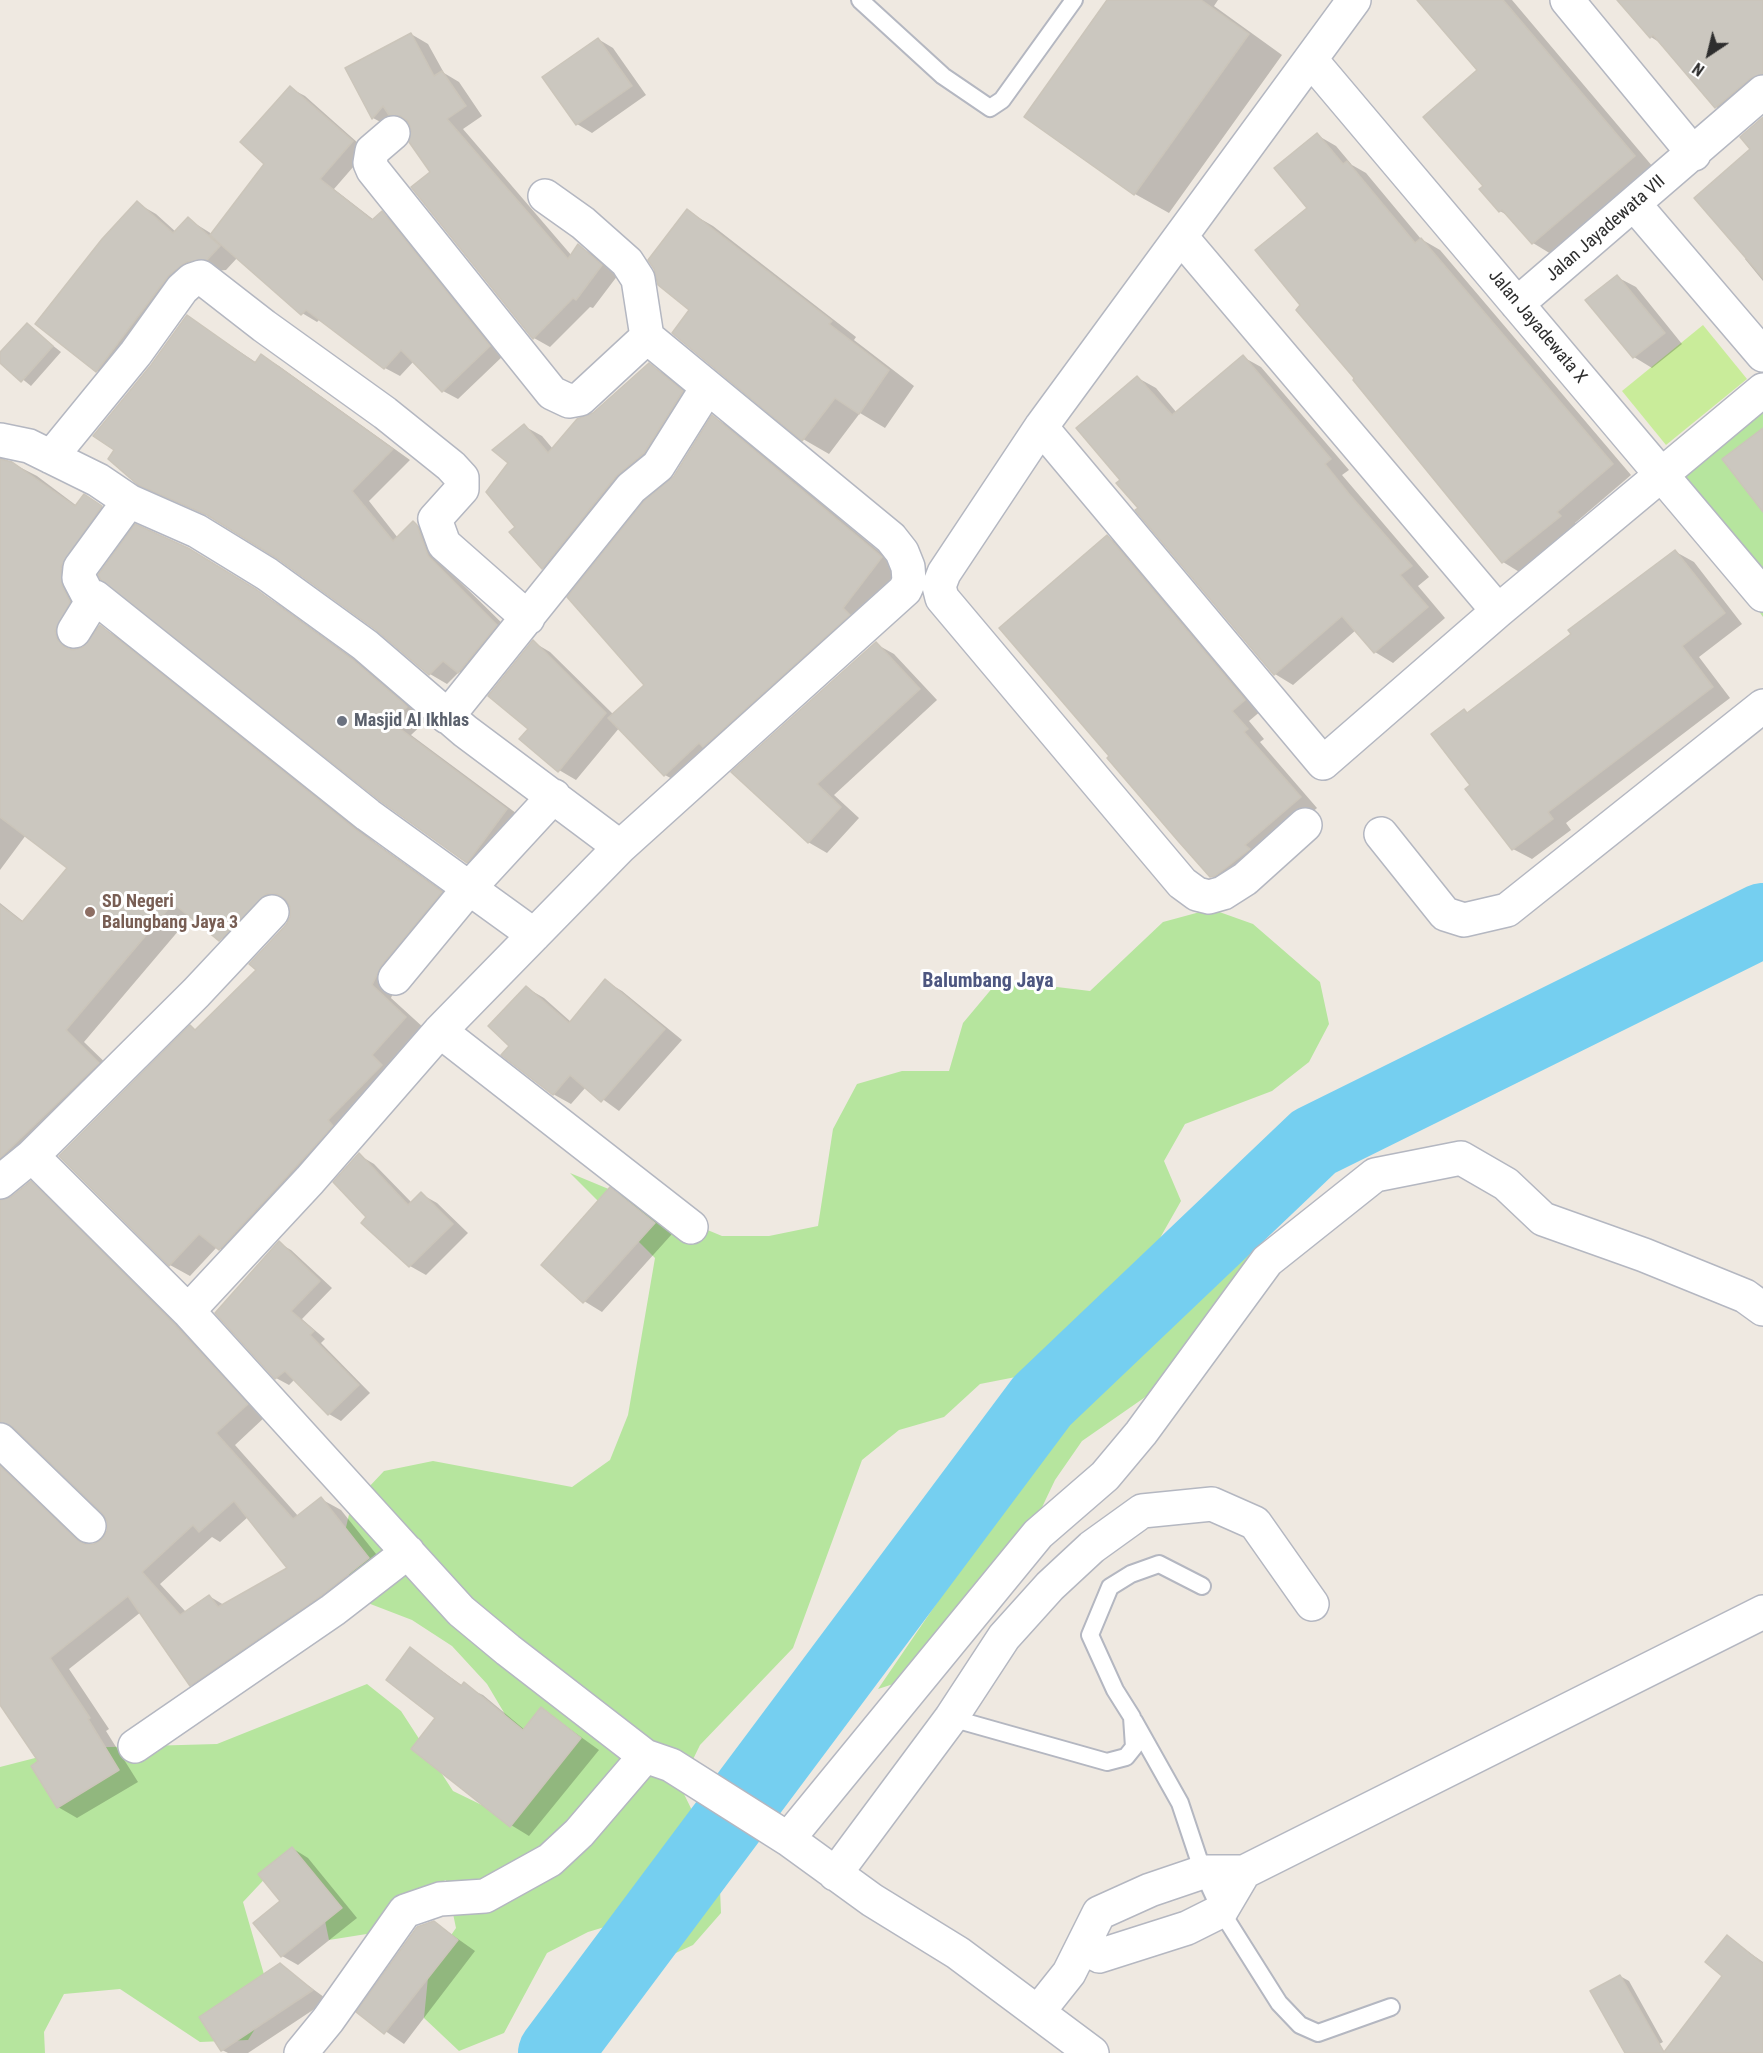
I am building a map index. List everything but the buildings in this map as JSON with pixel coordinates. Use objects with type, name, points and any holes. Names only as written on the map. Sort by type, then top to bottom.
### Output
[{"type":"street","points":[[1305,825],[1245,879],[1224,894],[1209,897],[1197,894],[1182,883],[942,598],[939,586],[944,573],[1041,427],[1354,0]]},
{"type":"street","points":[[1567,0],[1694,154]]},
{"type":"street","name":"Jalan Jayadewata X","points":[[1311,60],[1763,595]]},
{"type":"street","name":"Jalan Jayadewata VII","points":[[1517,304],[1694,154],[1763,92]]},
{"type":"street","points":[[393,133],[372,151],[370,163],[373,170],[552,393],[569,401],[580,399],[647,337]]},
{"type":"street","points":[[188,1311],[310,1180],[440,1031],[620,847],[851,635],[905,590],[909,580],[902,552],[891,538],[647,337],[638,279],[627,262],[584,223],[545,196]]},
{"type":"street","points":[[1634,204],[1763,355]]},
{"type":"street","points":[[1181,237],[1498,611]]},
{"type":"street","points":[[51,457],[136,353],[182,289],[192,280],[201,277],[264,326],[385,412],[451,466],[462,478],[462,489],[435,519],[444,544],[528,618]]},
{"type":"street","points":[[447,717],[631,488],[658,466],[707,388]]},
{"type":"street","points":[[1041,427],[1323,763],[1498,611],[1763,390]]},
{"type":"street","points":[[0,440],[29,446],[98,480],[129,501],[197,531],[267,574],[364,645],[447,717],[620,847]]},
{"type":"street","points":[[92,603],[79,578],[80,568],[129,501]]},
{"type":"street","points":[[74,631],[95,597],[340,793],[471,886],[534,935]]},
{"type":"street","points":[[1381,834],[1445,914],[1464,920],[1507,910],[1763,706]]},
{"type":"street","points":[[395,978],[471,886],[554,796]]},
{"type":"street","points":[[0,1182],[32,1156],[196,993],[272,912]]},
{"type":"street","points":[[440,1031],[691,1227]]},
{"type":"street","points":[[32,1156],[188,1311],[461,1611],[658,1761],[782,1835],[834,1874],[958,1953],[1092,2053]]},
{"type":"street","points":[[782,1835],[1038,1534],[1106,1476],[1141,1433],[1268,1261],[1375,1175],[1461,1158],[1506,1184],[1543,1219],[1644,1254],[1745,1296],[1763,1309]]},
{"type":"street","points":[[0,1440],[89,1526]]},
{"type":"street","points":[[834,1874],[951,1718],[1004,1637],[1050,1586],[1092,1547],[1142,1511],[1212,1504],[1255,1523],[1312,1605]]},
{"type":"street","points":[[135,1746],[333,1610],[408,1552]]},
{"type":"street","points":[[1038,2012],[1069,1972],[1099,1913],[1150,1890],[1203,1872],[1244,1872],[1763,1612]]},
{"type":"street","points":[[301,2053],[405,1911],[440,1899],[485,1896],[550,1860],[658,1761]]},
{"type":"street","points":[[1083,1945],[1099,1956],[1187,1928],[1221,1911],[1244,1872]]},
{"type":"lane","points":[[860,0],[943,76],[990,108],[1002,100],[1074,0]]},
{"type":"lane","points":[[1202,1586],[1159,1564],[1131,1574],[1110,1587],[1090,1635],[1115,1690],[1180,1803],[1203,1872],[1221,1911],[1279,2003],[1300,2025],[1317,2033],[1391,2007]]},
{"type":"lane","points":[[951,1718],[1107,1762],[1126,1757],[1134,1747],[1132,1717]]},
{"type":"green space","points":[[1703,325],[1747,379],[1666,445],[1622,391]]},
{"type":"green space","points":[[1763,379],[1763,617],[1658,468]]},
{"type":"green space","points":[[1211,909],[1253,924],[1320,982],[1329,1024],[1309,1062],[1272,1091],[1185,1124],[1164,1161],[1181,1201],[1160,1238],[1172,1279],[1205,1242],[1251,1239],[1249,1284],[1200,1359],[1082,1441],[1055,1480],[1015,1564],[924,1674],[878,1689],[1014,1490],[1036,1447],[1042,1401],[1026,1375],[980,1384],[944,1417],[899,1430],[862,1460],[793,1648],[700,1745],[680,1786],[719,1865],[721,1913],[693,1945],[652,1964],[631,1919],[588,1932],[547,1953],[504,2033],[459,2051],[424,2018],[429,1967],[456,1928],[446,1880],[403,1897],[379,1932],[329,1940],[319,1892],[274,1869],[243,1902],[272,2002],[248,2040],[200,2042],[120,1989],[64,1994],[44,2032],[45,2053],[0,2053],[0,1767],[74,1748],[217,1744],[367,1684],[401,1711],[453,1791],[492,1810],[512,1726],[487,1684],[452,1646],[412,1620],[360,1600],[340,1553],[351,1506],[384,1471],[433,1461],[572,1487],[610,1460],[628,1415],[655,1258],[570,1173],[722,1236],[769,1236],[818,1226],[833,1129],[857,1084],[902,1071],[949,1071],[963,1023],[999,980],[1090,991],[1163,922]]},
{"type":"waterway","points":[[555,2053],[1042,1401],[1314,1142],[1763,920]]},
{"type":"place","name":"Masjid Al Ikhlas","points":[[342,721]]},
{"type":"place","name":"SD Negeri Balungbang Jaya 3","points":[[90,912]]},
{"type":"district","name":"Balumbang Jaya","points":[[988,982]]}]
